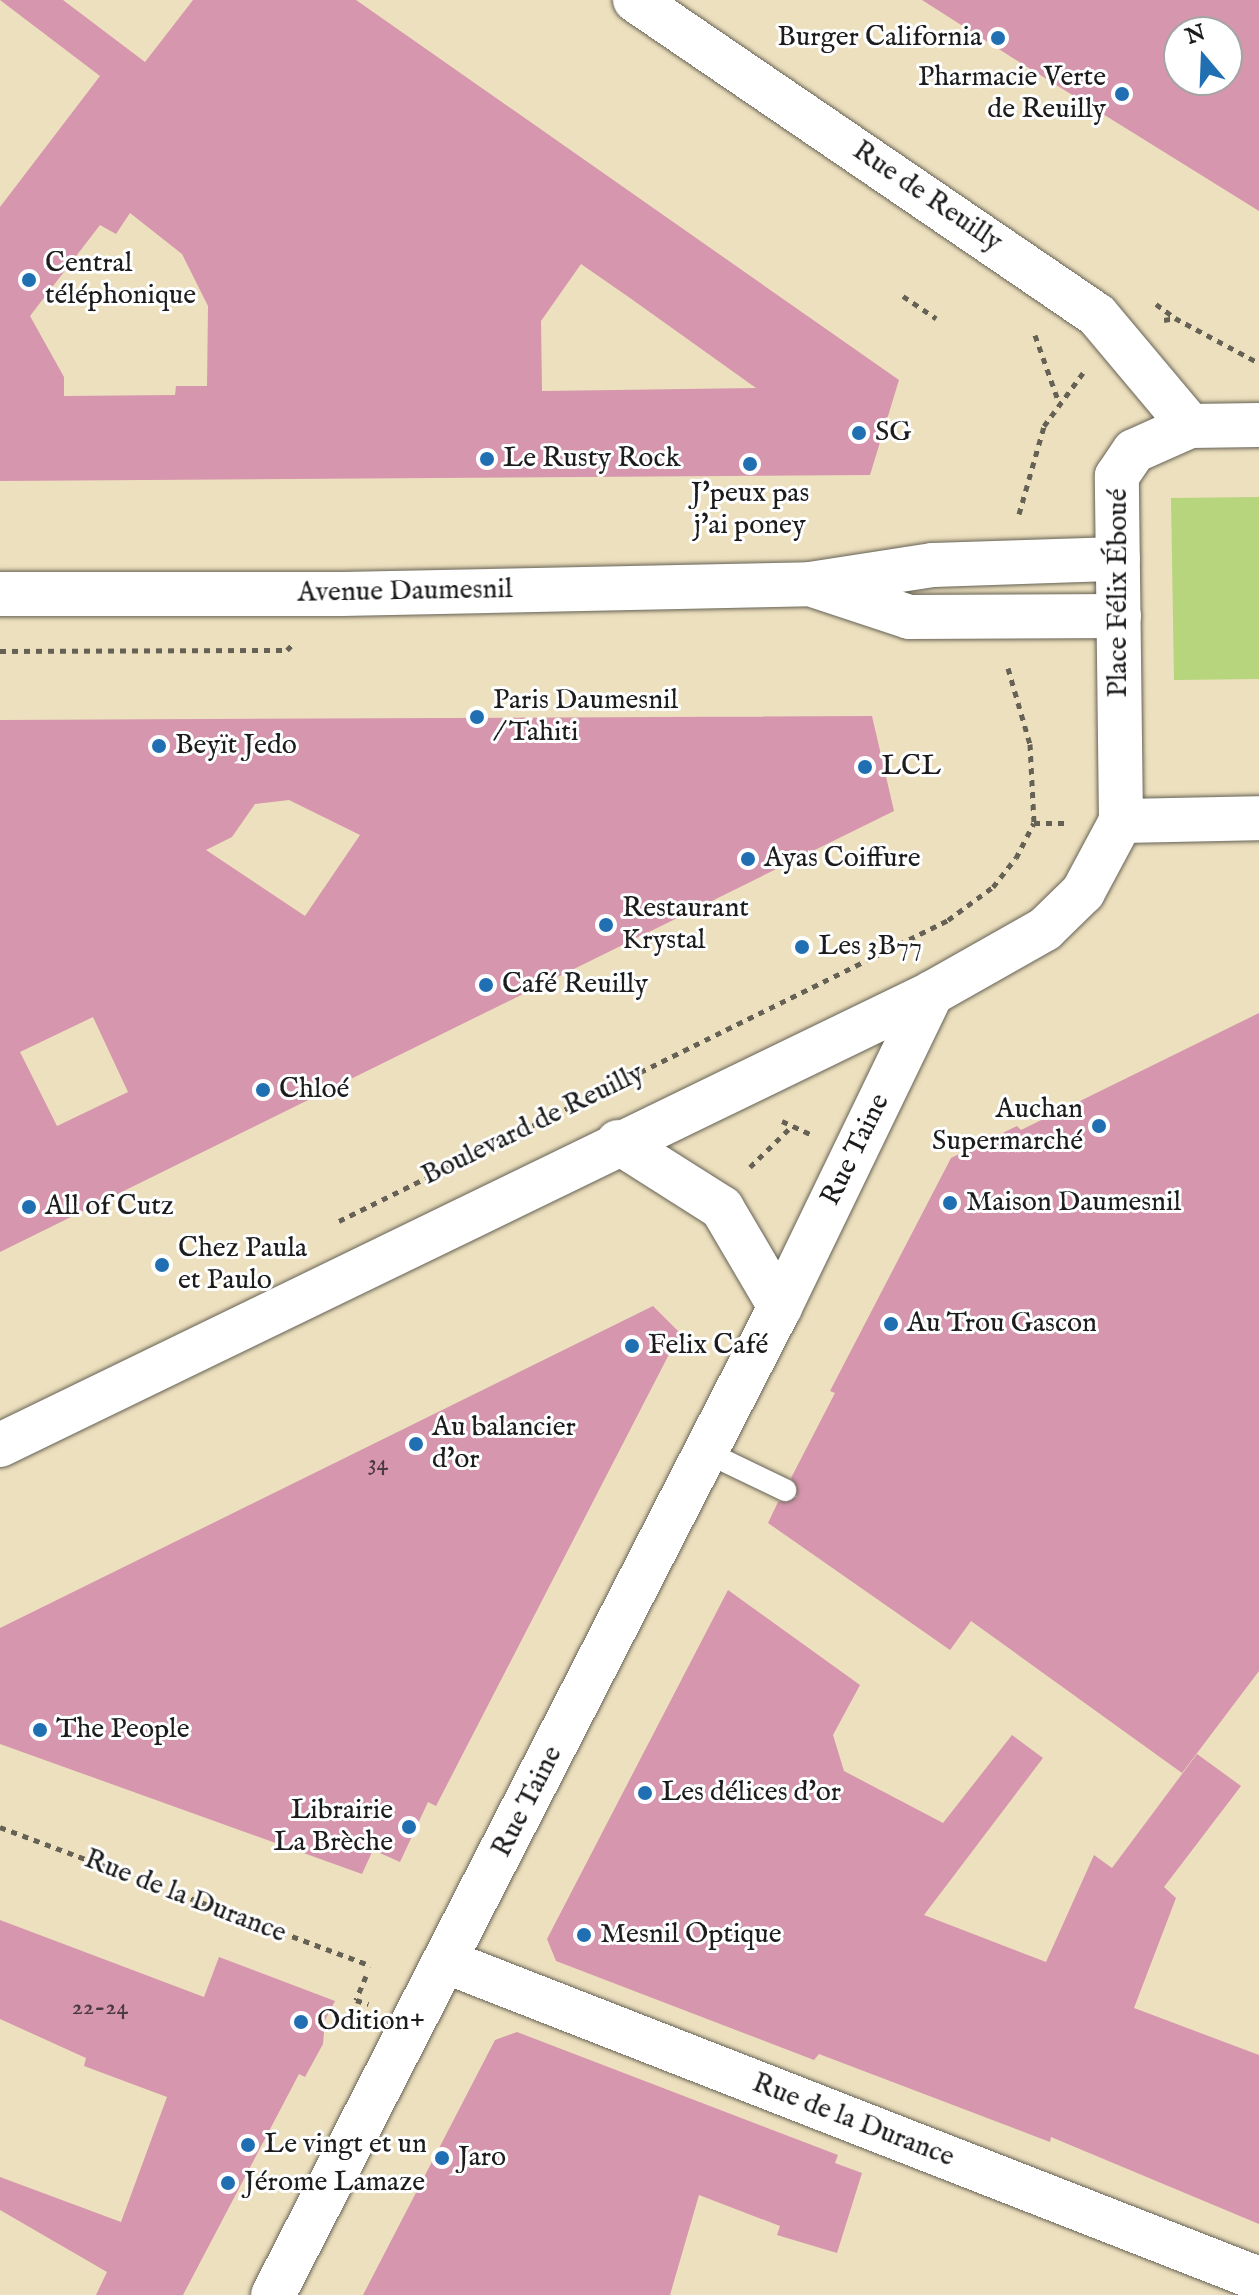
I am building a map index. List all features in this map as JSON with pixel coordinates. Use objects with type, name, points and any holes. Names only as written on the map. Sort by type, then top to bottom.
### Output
[{"type":"street","name":"Rue de Reuilly","points":[[635,0],[1097,315],[1190,426]]},
{"type":"street","name":"Place Félix Éboué","points":[[932,993],[1045,929],[1083,892],[1121,821],[1117,476],[1134,451],[1190,426],[1259,425]]},
{"type":"street","name":"Avenue Daumesnil","points":[[0,594],[342,594],[810,584],[933,565],[1118,559]]},
{"type":"street","name":"Avenue Daumesnil","points":[[810,584],[909,617],[1119,616]]},
{"type":"street","points":[[1121,821],[1259,818]]},
{"type":"street","name":"Boulevard de Reuilly","points":[[0,1445],[618,1142],[932,993]]},
{"type":"street","name":"Rue Taine","points":[[273,2295],[447,1962],[780,1307],[932,993]]},
{"type":"street","points":[[618,1142],[722,1208],[780,1307]]},
{"type":"street","name":"Rue de la Durance","points":[[447,1962],[1259,2279]]},
{"type":"lane","points":[[706,1452],[785,1490]]},
{"type":"path","points":[[903,296],[936,318]]},
{"type":"path","points":[[1148,324],[1175,318],[1259,363]]},
{"type":"path","points":[[1016,522],[1044,426],[1079,376]]},
{"type":"path","name":"Boulevard de Reuilly","points":[[327,1227],[948,920],[993,887],[1034,823],[1030,744],[1006,663]]},
{"type":"path","points":[[777,1119],[814,1136]]},
{"type":"path","points":[[779,1142],[792,1126]]},
{"type":"path","name":"Rue de la Durance","points":[[0,1827],[371,1966]]},
{"type":"path","points":[[366,1976],[356,2000],[377,2007]]},
{"type":"green space","points":[[1259,497],[1259,679],[1174,680],[1171,498]]},
{"type":"building","points":[[0,0],[63,0],[145,62],[193,0],[356,0],[899,380],[870,475],[0,481],[0,207],[100,76]],"holes":[[[130,213],[182,254],[208,306],[207,386],[176,386],[175,395],[64,396],[64,377],[30,316],[100,225],[116,234]],[[581,264],[630,298],[756,388],[542,391],[541,321]]]},
{"type":"building","points":[[922,0],[1259,0],[1259,211],[1016,60]]},
{"type":"building","points":[[872,716],[894,811],[0,1252],[0,720]],"holes":[[[289,800],[360,835],[305,916],[206,850],[232,837],[255,804]],[[93,1017],[128,1092],[57,1126],[20,1052]]]},
{"type":"building","points":[[1259,1013],[1259,1671],[1182,1773],[971,1621],[950,1650],[768,1523],[778,1502],[797,1497],[791,1478],[835,1393],[830,1391],[951,1158],[1017,1126],[1021,1130]]},
{"type":"building","points":[[653,1306],[680,1333],[436,1806],[428,1802],[400,1862],[373,1850],[362,1874],[0,1744],[0,1628]]},
{"type":"building","points":[[728,1590],[860,1685],[833,1735],[844,1771],[943,1823],[1012,1735],[1043,1758],[924,1915],[1046,1962],[1094,1855],[1112,1868],[1197,1754],[1241,1786],[1164,1887],[1176,1898],[1134,2008],[1259,2055],[1259,2224],[1051,2137],[1050,2142],[819,2054],[814,2060],[556,1961],[547,1939]]},
{"type":"building","points":[[0,1920],[204,1997],[219,1957],[335,2001],[325,2020],[323,2044],[305,2077],[299,2074],[183,2295],[96,2295],[107,2272],[0,2210],[0,2177],[121,2222],[167,2097],[84,2066],[86,2058],[0,2019]]},
{"type":"building","points":[[517,2032],[838,2155],[835,2163],[862,2173],[837,2253],[777,2235],[780,2226],[699,2195],[670,2295],[363,2295],[495,2040]]},
{"type":"place","name":"Burger California","points":[[998,38]]},
{"type":"place","name":"Pharmacie Verte de Reuilly","points":[[1122,94]]},
{"type":"place","name":"Central téléphonique","points":[[29,280]]},
{"type":"place","name":"SG","points":[[859,433]]},
{"type":"place","name":"Le Rusty Rock","points":[[487,459]]},
{"type":"place","name":"J'peux pas j'ai poney","points":[[750,464]]},
{"type":"place","name":"Paris Daumesnil / Tahiti","points":[[477,717]]},
{"type":"place","name":"Beyït Jedo","points":[[159,746]]},
{"type":"place","name":"LCL","points":[[865,767]]},
{"type":"place","name":"Ayas Coiffure","points":[[748,859]]},
{"type":"place","name":"Restaurant Krystal","points":[[606,925]]},
{"type":"place","name":"Les 3B77","points":[[802,947]]},
{"type":"place","name":"Café Reuilly","points":[[486,985]]},
{"type":"place","name":"Chloé","points":[[263,1090]]},
{"type":"place","name":"Auchan Supermarché","points":[[1099,1126]]},
{"type":"place","name":"Maison Daumesnil","points":[[950,1203]]},
{"type":"place","name":"All of Cutz","points":[[29,1207]]},
{"type":"place","name":"Chez Paula et Paulo","points":[[162,1265]]},
{"type":"place","name":"Au Trou Gascon","points":[[891,1324]]},
{"type":"place","name":"Felix Café","points":[[632,1346]]},
{"type":"place","name":"Au balancier d'or","points":[[416,1444]]},
{"type":"place","name":"The People","points":[[40,1730]]},
{"type":"place","name":"Les délices d'or","points":[[645,1793]]},
{"type":"place","name":"Librairie La Brèche","points":[[409,1827]]},
{"type":"place","name":"Mesnil Optique","points":[[584,1935]]},
{"type":"place","name":"Odition+","points":[[301,2022]]},
{"type":"place","name":"Le vingt et un","points":[[248,2145]]},
{"type":"place","name":"Jaro","points":[[442,2158]]},
{"type":"place","name":"Jérome Lamaze","points":[[228,2183]]}]
